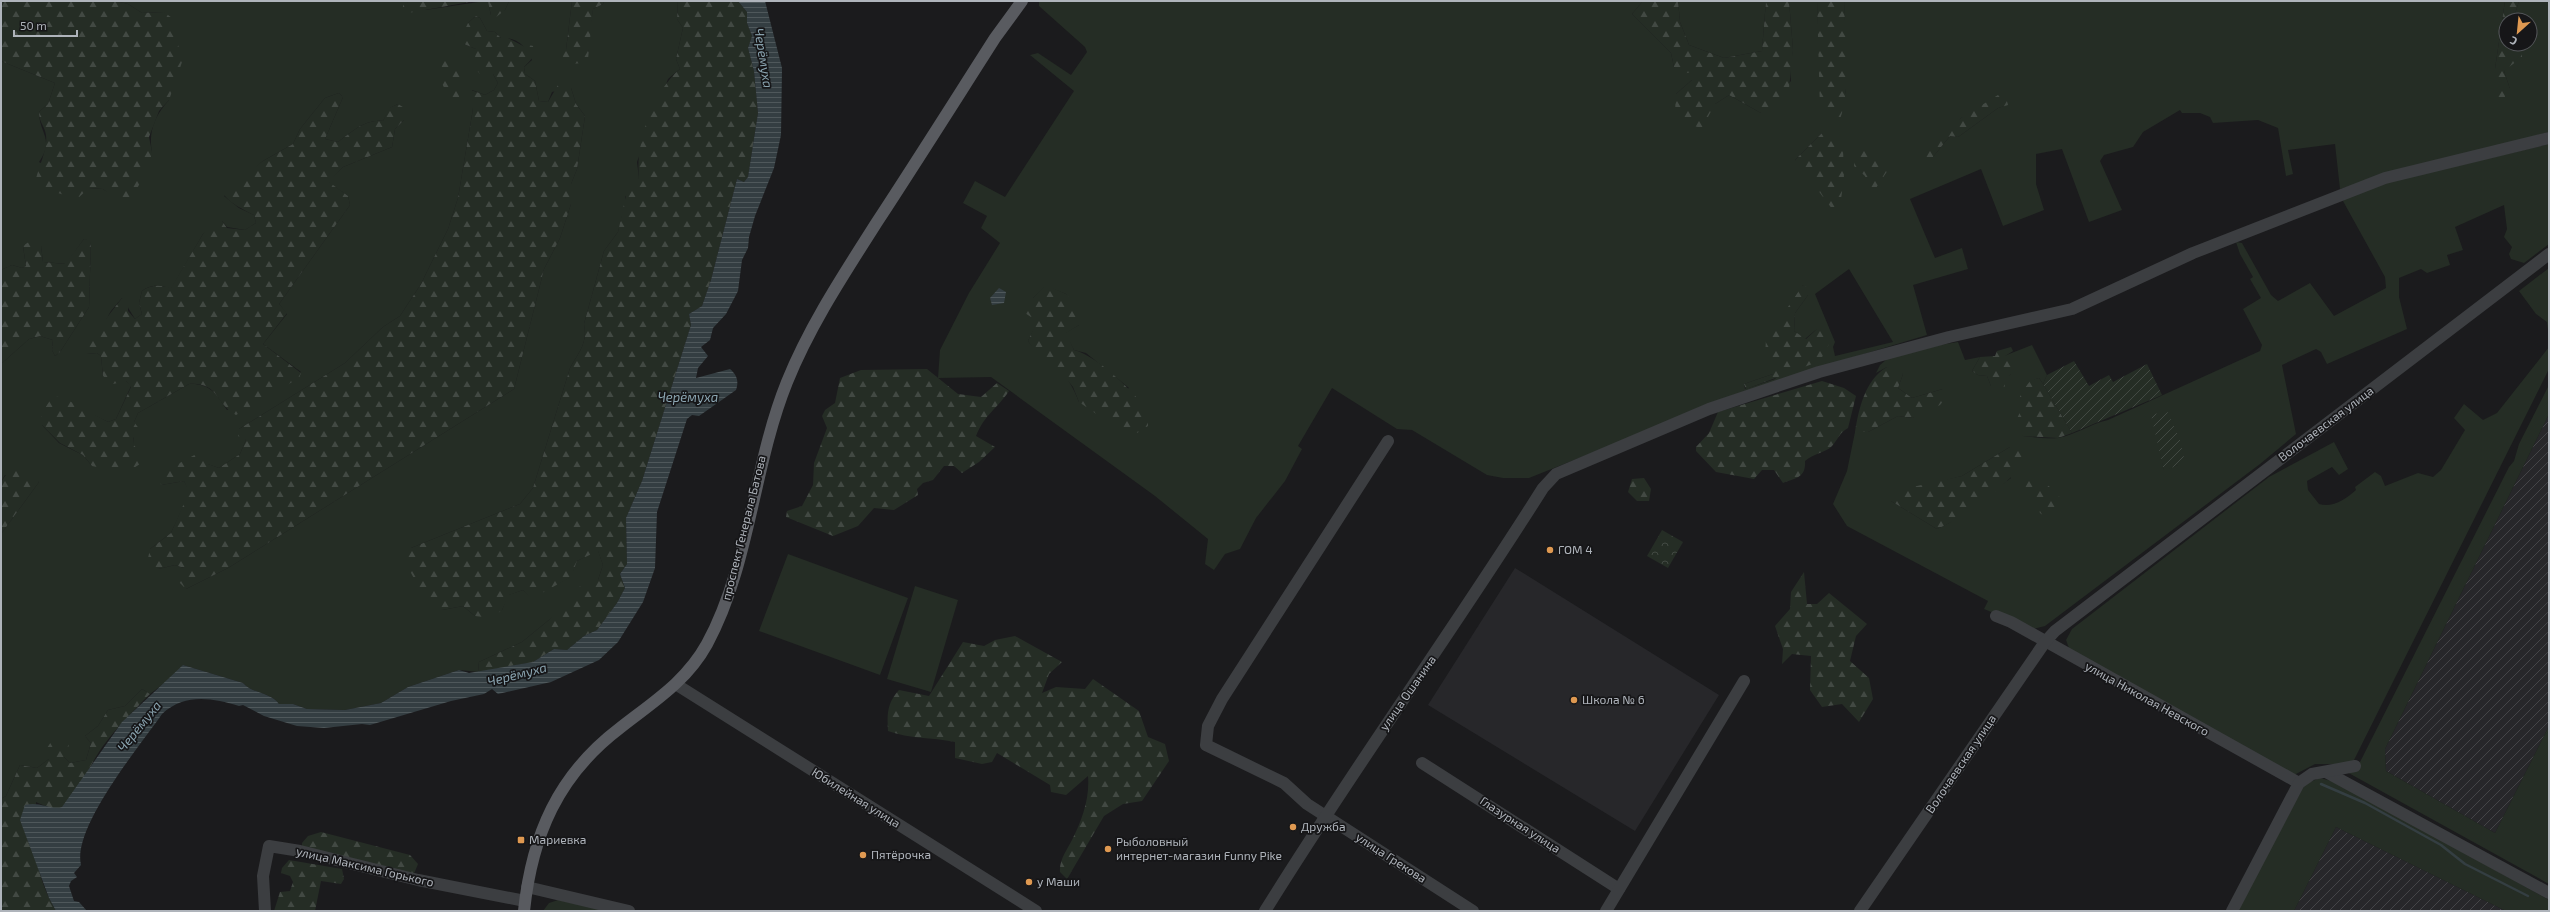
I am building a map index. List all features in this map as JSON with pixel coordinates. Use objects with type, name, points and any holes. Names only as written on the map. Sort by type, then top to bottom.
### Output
[{"type":"main road","name":"проспект Генерала Батова","points":[[525,906],[527,887],[543,826],[558,794],[570,775],[584,759],[611,735],[677,685],[704,648],[724,606],[738,561],[771,424],[798,357],[826,302],[995,38],[1022,1]]},
{"type":"street","name":"улица Ошанина","points":[[1265,911],[1325,816],[1552,477],[1567,468],[1709,409],[1819,372],[1949,337],[2072,309],[2193,253],[2385,178],[2549,138]]},
{"type":"street","name":"Волочаевская улица","points":[[1860,911],[2045,642],[2067,622],[2103,594],[2549,254]]},
{"type":"street","name":"улица Грекова","points":[[1388,441],[1222,699],[1208,726],[1206,745],[1217,753],[1241,760],[1284,783],[1307,804],[1473,911]]},
{"type":"street","name":"улица Николая Невского","points":[[1996,616],[2011,622],[2298,783]]},
{"type":"street","points":[[1606,911],[1744,681]]},
{"type":"street","name":"Юбилейная улица","points":[[677,685],[1036,911]]},
{"type":"street","name":"Глазурная улица","points":[[1422,763],[1619,889]]},
{"type":"street","points":[[2232,911],[2298,783],[2307,776],[2355,766]]},
{"type":"street","points":[[2326,772],[2549,893]]},
{"type":"street","name":"улица Максима Горького","points":[[265,911],[263,876],[269,846],[300,851],[525,906]]},
{"type":"street","points":[[527,887],[629,911]]},
{"type":"shaded area","points":[[2549,414],[2549,726],[2495,833],[2386,771],[2385,749]]},
{"type":"shaded area","name":"Школа № 6","points":[[1515,568],[1719,695],[1635,831],[1428,705]]},
{"type":"shaded area","points":[[2336,827],[2506,911],[2294,911]]},
{"type":"green space","points":[[1,1],[115,1],[128,4],[142,13],[164,12],[172,18],[182,62],[169,100],[159,111],[149,137],[152,152],[149,166],[132,198],[123,204],[103,189],[89,188],[77,199],[42,188],[35,183],[46,146],[45,132],[39,112],[48,104],[55,83],[1,61]]},
{"type":"green space","points":[[115,1],[410,1],[403,6],[425,10],[485,1],[488,2],[491,15],[505,10],[509,1],[572,1],[566,50],[589,52],[588,43],[593,9],[603,4],[604,1],[678,1],[677,19],[683,28],[676,59],[680,69],[668,79],[637,162],[639,178],[625,197],[625,204],[618,232],[604,251],[584,324],[584,342],[570,368],[533,488],[520,504],[411,548],[442,610],[463,606],[475,616],[502,610],[508,595],[523,590],[531,598],[570,577],[577,561],[598,550],[603,565],[598,580],[522,642],[479,662],[478,672],[459,670],[408,687],[381,703],[345,710],[307,709],[293,704],[279,704],[271,697],[247,687],[243,683],[183,665],[179,672],[150,694],[142,689],[125,706],[108,710],[98,726],[85,736],[91,743],[86,760],[70,763],[64,757],[49,759],[37,768],[20,765],[6,796],[1,799],[1,534],[39,482],[5,475],[1,482],[1,364],[29,339],[40,336],[53,340],[52,350],[55,356],[60,352],[89,307],[91,241],[84,239],[66,264],[43,262],[41,246],[23,246],[26,266],[22,268],[12,265],[1,270],[1,61],[55,83],[48,104],[39,112],[46,147],[39,162],[89,188],[103,189],[113,195],[152,152],[151,138],[154,124],[156,118],[169,100],[164,12],[142,13],[128,4]],"holes":[[[476,16],[480,18],[487,31],[495,32],[501,38],[512,39],[520,43],[527,51],[532,60],[524,67],[525,74],[535,81],[539,101],[548,102],[552,92],[571,88],[576,104],[585,116],[577,169],[571,184],[571,204],[560,238],[544,269],[514,389],[228,568],[186,589],[184,568],[175,565],[158,569],[150,549],[171,533],[190,492],[184,481],[161,485],[207,464],[219,468],[240,454],[246,440],[239,429],[345,363],[383,327],[400,316],[421,284],[448,229],[458,198],[473,109],[472,90],[485,95],[494,90],[498,83],[493,74],[480,74],[476,49],[464,44],[468,23]],[[339,93],[343,97],[325,139],[338,142],[365,124],[383,121],[390,108],[398,104],[404,120],[395,129],[392,147],[343,167],[328,182],[348,196],[350,205],[279,304],[287,314],[263,344],[301,372],[227,410],[216,394],[208,388],[202,385],[189,384],[138,413],[134,422],[133,444],[92,466],[83,455],[59,443],[42,425],[94,415],[108,422],[116,419],[131,386],[126,381],[103,376],[101,356],[97,353],[86,354],[111,311],[122,298],[135,319],[142,314],[139,303],[142,291],[149,287],[156,286],[171,289],[203,234],[222,221],[227,227],[245,230],[256,223],[254,215],[239,208],[224,196],[263,161],[293,144],[300,129],[325,98]]]},
{"type":"green space","points":[[410,1],[475,1],[408,13],[403,10],[403,5]]},
{"type":"green space","points":[[485,1],[509,1],[505,10],[495,18],[491,15],[488,2]]},
{"type":"green space","points":[[572,1],[604,1],[603,4],[593,9],[588,59],[582,63],[572,64],[562,56],[566,50]]},
{"type":"green space","points":[[678,1],[738,1],[747,12],[747,23],[752,36],[748,48],[754,71],[758,113],[748,177],[744,182],[737,179],[711,280],[702,306],[689,314],[691,325],[642,481],[626,518],[627,564],[620,574],[625,588],[617,603],[597,630],[584,636],[567,650],[554,649],[533,662],[478,672],[479,662],[522,642],[549,620],[584,582],[598,580],[603,565],[598,551],[577,561],[571,577],[531,599],[523,590],[509,595],[502,610],[492,618],[475,616],[463,606],[442,610],[429,606],[404,560],[411,548],[520,504],[533,488],[570,368],[584,342],[584,324],[604,251],[618,232],[628,186],[639,178],[640,150],[648,119],[654,104],[662,91],[670,79],[680,69],[676,59],[683,28],[677,19]]},
{"type":"green space","points":[[1039,1],[1643,1],[1632,14],[1671,53],[1674,67],[1692,72],[1692,80],[1676,94],[1715,104],[1729,95],[1761,113],[1791,81],[1790,67],[1793,50],[1789,1],[1817,1],[1818,24],[1846,94],[1844,1],[2505,1],[2503,12],[2498,12],[2498,49],[2495,69],[2510,89],[2504,71],[2517,52],[2538,52],[2538,12],[2516,12],[2519,1],[2549,1],[2549,132],[2340,189],[2335,144],[2288,150],[2293,174],[2286,176],[2278,128],[2258,120],[2213,123],[2210,117],[2200,113],[2182,113],[2180,110],[2143,132],[2133,147],[2104,155],[2100,161],[2122,210],[2089,222],[2062,149],[2036,154],[2036,184],[2044,210],[2003,226],[1981,169],[1910,199],[1935,258],[1962,248],[1968,269],[1913,285],[1927,335],[1844,360],[1604,448],[1529,478],[1503,478],[1487,475],[1412,430],[1397,429],[1332,388],[1298,446],[1302,449],[1285,481],[1256,518],[1240,549],[1225,554],[1214,570],[1205,564],[1208,539],[1155,496],[991,377],[938,378],[940,350],[969,293],[1000,243],[981,228],[987,216],[963,203],[975,181],[1005,197],[1074,91],[1030,55],[1038,53],[1071,75],[1087,52],[1085,47],[1039,6]],"holes":[[[2007,105],[1998,108],[1958,137],[1950,136],[1932,158],[1961,118]],[[1822,133],[1844,180],[1795,160]],[[1849,269],[1893,342],[1835,356],[1833,347],[1835,342],[1815,294]],[[1803,285],[1808,295],[1795,313],[1794,331],[1805,339],[1817,329],[1775,379],[1745,389],[1744,384],[1773,374],[1773,364]],[[1046,286],[1066,294],[1079,325],[1065,333],[1074,350],[1086,353],[1129,388],[1079,402],[1070,383],[1061,370],[1034,348],[1028,341],[1038,321],[1033,298]]]},
{"type":"green space","points":[[1643,1],[1678,1],[1680,22],[1689,45],[1724,58],[1762,51],[1766,1],[1789,1],[1793,50],[1788,98],[1771,113],[1761,113],[1729,95],[1715,104],[1702,128],[1685,124],[1675,112],[1676,94],[1692,80],[1692,72],[1682,74],[1674,67],[1671,53],[1632,14]]},
{"type":"green space","points":[[1678,1],[1766,1],[1762,51],[1724,58],[1689,45],[1680,22]]},
{"type":"green space","points":[[1817,1],[1844,1],[1847,82],[1842,113],[1837,126],[1820,110]]},
{"type":"green space","points":[[2505,1],[2519,1],[2516,12],[2503,12]]},
{"type":"green space","points":[[476,16],[480,18],[487,31],[495,32],[501,38],[508,38],[525,47],[529,45],[533,46],[532,58],[524,67],[525,74],[535,81],[539,101],[548,102],[558,85],[571,88],[576,104],[585,116],[577,169],[571,184],[571,204],[560,238],[544,269],[514,389],[228,568],[186,589],[179,582],[184,568],[175,565],[158,569],[147,563],[150,549],[171,533],[189,492],[184,481],[161,485],[160,478],[174,466],[202,451],[207,455],[208,464],[219,468],[240,454],[246,440],[238,436],[239,429],[345,363],[383,327],[400,316],[421,284],[448,229],[458,198],[473,109],[469,97],[471,90],[485,95],[494,90],[498,83],[493,74],[480,74],[474,67],[476,49],[464,44],[461,38],[468,23]]},
{"type":"green space","points":[[2498,49],[2498,52],[2522,52],[2522,57],[2504,71],[2510,89],[2504,98],[2497,97],[2495,69]]},
{"type":"green space","points":[[448,58],[457,66],[461,77],[461,89],[458,101],[452,102],[440,80],[442,62]]},
{"type":"green space","points":[[339,93],[343,97],[325,139],[338,142],[365,124],[383,121],[389,108],[398,104],[406,109],[404,120],[395,129],[392,147],[343,167],[329,182],[348,196],[350,205],[279,304],[287,313],[263,344],[301,373],[299,378],[236,415],[224,405],[212,390],[206,386],[189,384],[138,413],[134,422],[140,430],[133,438],[133,444],[142,455],[140,464],[132,469],[112,470],[92,466],[83,455],[60,443],[42,425],[41,414],[53,396],[64,398],[108,422],[116,419],[131,387],[126,381],[113,384],[103,376],[101,356],[97,353],[86,354],[82,350],[122,298],[128,301],[128,311],[135,319],[142,314],[139,303],[142,291],[149,287],[156,286],[171,288],[203,234],[215,220],[222,221],[227,228],[245,230],[256,223],[254,215],[232,202],[223,192],[263,161],[293,144],[300,129],[325,98]]},
{"type":"green space","points":[[1998,95],[2007,101],[2008,105],[1998,108],[1958,137],[1950,136],[1932,158],[1922,159],[1921,154],[1961,118]]},
{"type":"green space","points":[[1822,133],[1843,147],[1844,180],[1839,211],[1836,214],[1795,160]]},
{"type":"green space","points":[[2549,144],[2549,244],[2524,263],[2511,259],[2509,254],[2512,247],[2504,237],[2507,229],[2504,205],[2455,227],[2463,250],[2447,255],[2450,265],[2427,273],[2421,269],[2399,278],[2399,297],[2407,329],[2327,364],[2321,352],[2316,349],[2282,365],[2296,434],[2260,464],[2045,626],[2033,629],[1984,609],[1988,601],[1847,526],[1833,504],[1847,471],[1855,432],[1868,432],[1898,416],[1913,418],[1943,389],[1912,398],[1898,388],[1903,374],[1887,367],[1876,373],[1880,365],[1887,359],[1940,345],[1958,342],[1965,360],[1980,357],[1972,371],[1978,375],[1987,376],[1991,386],[2011,374],[2004,356],[2032,345],[2047,375],[2043,384],[2039,378],[2031,382],[2026,387],[2023,394],[2021,411],[2023,436],[2058,438],[2070,434],[2108,420],[2260,351],[2262,345],[2243,309],[2261,298],[2250,279],[2253,277],[2240,254],[2236,242],[2242,243],[2271,295],[2278,301],[2310,283],[2334,316],[2386,288],[2385,277],[2343,201],[2345,198],[2381,184]],"holes":[[[2010,447],[2011,478],[1949,523],[1937,529],[1891,501],[1939,482],[1962,476]],[[2160,452],[2178,465],[2164,470]]]},
{"type":"green space","points":[[1856,147],[1878,157],[1890,167],[1876,188],[1869,189],[1865,176],[1854,166]]},
{"type":"green space","points":[[84,239],[91,240],[89,307],[60,352],[55,356],[52,350],[53,340],[40,336],[29,339],[1,364],[1,270],[12,265],[22,268],[26,266],[23,246],[30,241],[41,246],[43,262],[65,264]]},
{"type":"green space","points":[[2549,268],[2549,338],[2547,322],[2536,314],[2519,291]]},
{"type":"green space","points":[[1046,285],[1066,294],[1085,315],[1079,325],[1066,333],[1074,350],[1084,354],[1104,367],[1133,393],[1148,410],[1148,426],[1137,433],[1118,429],[1079,402],[1073,387],[1057,367],[1036,352],[1028,341],[1037,321],[1025,313],[1033,298]]},
{"type":"green space","points":[[1803,285],[1808,288],[1808,295],[1795,313],[1794,331],[1806,339],[1817,329],[1824,329],[1829,344],[1820,361],[1746,389],[1744,384],[1773,374],[1773,364],[1765,357],[1766,339]]},
{"type":"green space","points":[[2011,347],[2013,351],[2005,356],[2013,366],[2011,374],[2005,379],[2005,386],[2000,391],[1991,386],[1987,376],[1978,375],[1972,371],[1980,357],[1995,356],[1997,351]]},
{"type":"green space","points":[[2549,347],[2549,369],[2353,762],[2345,764],[2315,764],[2294,775],[2070,651],[2066,640],[2072,629],[2269,477],[2334,442],[2348,469],[2339,475],[2332,467],[2307,481],[2308,490],[2319,504],[2334,504],[2348,497],[2356,490],[2355,487],[2375,472],[2381,476],[2385,486],[2418,473],[2433,477],[2441,470],[2465,430],[2454,418],[2464,404],[2483,420],[2497,413]]},
{"type":"green space","points":[[2074,361],[2089,386],[2109,375],[2113,382],[2147,364],[2162,395],[2072,433],[2043,384],[2047,375]]},
{"type":"green space","points":[[1887,367],[1899,368],[1903,374],[1898,388],[1912,398],[1943,389],[1948,395],[1940,405],[1913,418],[1898,416],[1868,432],[1855,432],[1864,395],[1873,379]]},
{"type":"green space","points":[[927,369],[958,394],[981,397],[997,383],[1009,391],[983,422],[976,436],[995,447],[979,462],[962,473],[954,466],[944,466],[933,480],[923,483],[917,489],[918,495],[894,510],[874,508],[858,526],[833,536],[786,517],[787,511],[802,506],[813,485],[814,463],[827,428],[822,416],[825,410],[835,403],[840,378],[861,370]]},
{"type":"green space","points":[[2039,378],[2072,433],[2058,438],[2023,436],[2014,425],[2021,410],[2019,399],[2023,390],[2031,380]]},
{"type":"green space","points":[[1822,381],[1844,388],[1856,396],[1848,428],[1829,449],[1805,461],[1804,470],[1800,476],[1783,483],[1774,470],[1762,470],[1754,479],[1716,472],[1696,451],[1696,447],[1709,433],[1718,412]]},
{"type":"green space","points":[[2549,385],[2549,414],[2385,749],[2386,771],[2495,833],[2549,726],[2549,884],[2345,771],[2358,766],[2509,467],[2514,461],[2519,444]]},
{"type":"green space","points":[[2167,411],[2180,440],[2184,458],[2178,465],[2164,471],[2151,415]]},
{"type":"green space","points":[[2010,447],[2020,450],[2024,464],[1984,501],[1960,517],[1937,529],[1891,501],[1890,496],[1899,490],[1962,476]]},
{"type":"green space","points":[[14,463],[39,482],[1,534],[1,482]]},
{"type":"green space","points":[[2037,477],[2055,491],[2063,502],[2056,511],[2048,516],[2041,514],[2023,492],[2028,479]]},
{"type":"green space","points":[[1644,478],[1651,489],[1649,501],[1637,501],[1628,492],[1632,479]]},
{"type":"green space","points":[[1662,530],[1683,542],[1668,568],[1647,556]]},
{"type":"green space","points":[[788,554],[908,598],[880,675],[759,631]]},
{"type":"green space","points":[[1804,572],[1807,604],[1817,604],[1829,593],[1867,624],[1856,636],[1850,661],[1869,678],[1873,699],[1859,722],[1842,704],[1822,707],[1810,690],[1811,656],[1792,654],[1782,664],[1783,649],[1775,626],[1790,609],[1791,592]]},
{"type":"green space","points":[[915,586],[958,600],[931,692],[887,679]]},
{"type":"green space","points":[[1015,636],[1062,662],[1049,674],[1042,693],[1056,687],[1085,689],[1093,679],[1139,711],[1148,737],[1165,744],[1169,761],[1142,801],[1123,804],[1104,816],[1067,879],[1060,872],[1061,863],[1082,817],[1088,792],[1088,776],[1066,795],[1051,792],[1050,785],[997,753],[992,762],[982,764],[955,758],[955,742],[913,737],[888,731],[890,704],[899,690],[929,696],[963,642],[984,646],[995,640]]},
{"type":"green space","points":[[142,689],[150,694],[131,713],[103,746],[78,788],[67,803],[62,807],[56,808],[36,802],[35,832],[39,871],[48,897],[56,911],[1,911],[1,799],[6,796],[20,765],[37,768],[49,759],[47,748],[53,739],[61,739],[69,745],[64,757],[70,763],[86,760],[91,743],[85,736],[98,726],[108,710],[125,706]]},
{"type":"green space","points":[[2320,778],[2339,783],[2549,900],[2549,911],[2506,911],[2336,827],[2294,911],[2237,911],[2305,784]]},
{"type":"green space","points":[[321,832],[410,855],[418,864],[413,876],[302,849],[302,843],[308,836]]},
{"type":"green space","points":[[289,860],[342,869],[344,879],[341,884],[321,881],[315,911],[274,911],[280,892],[290,891],[293,882],[290,876],[281,873],[282,868]]},
{"type":"green space","points":[[558,900],[608,911],[543,911],[549,903]]},
{"type":"water","name":"Черёмуха","points":[[738,1],[765,1],[782,68],[781,135],[774,168],[755,216],[749,237],[748,248],[742,260],[738,291],[726,314],[713,328],[710,340],[701,347],[708,356],[698,368],[696,378],[730,369],[737,378],[737,387],[736,390],[699,416],[692,415],[687,419],[657,512],[655,568],[643,602],[618,642],[599,660],[551,682],[498,694],[492,689],[484,694],[451,701],[370,725],[362,724],[324,728],[297,726],[264,716],[243,705],[239,706],[209,699],[189,700],[171,707],[162,714],[124,766],[97,809],[87,830],[81,849],[81,865],[74,873],[77,877],[71,881],[69,886],[74,901],[79,902],[87,911],[56,911],[49,898],[20,820],[25,805],[35,804],[57,808],[62,807],[122,722],[183,665],[243,683],[247,687],[271,697],[279,704],[293,704],[307,709],[345,710],[381,703],[408,687],[459,670],[469,673],[533,662],[554,649],[567,650],[584,636],[597,630],[617,603],[625,588],[620,574],[627,564],[626,518],[642,481],[691,325],[689,314],[702,306],[711,280],[737,179],[744,182],[748,177],[758,113],[754,71],[748,48],[752,36],[747,23],[747,12]]},
{"type":"water","points":[[999,288],[1006,292],[1004,303],[992,305],[990,298]]},
{"type":"waterway","points":[[2321,784],[2365,803],[2441,845],[2465,864],[2528,896]]},
{"type":"place","name":"ГОМ 4","points":[[1550,550]]},
{"type":"place","name":"Школа № 6","points":[[1574,700]]},
{"type":"place","name":"Дружба","points":[[1293,827]]},
{"type":"place","name":"Мариевка","points":[[521,840]]},
{"type":"place","name":"Рыболовный интернет-магазин Funny Pike","points":[[1108,849]]},
{"type":"place","name":"Пятёрочка","points":[[863,855]]},
{"type":"place","name":"у Маши","points":[[1029,882]]}]
